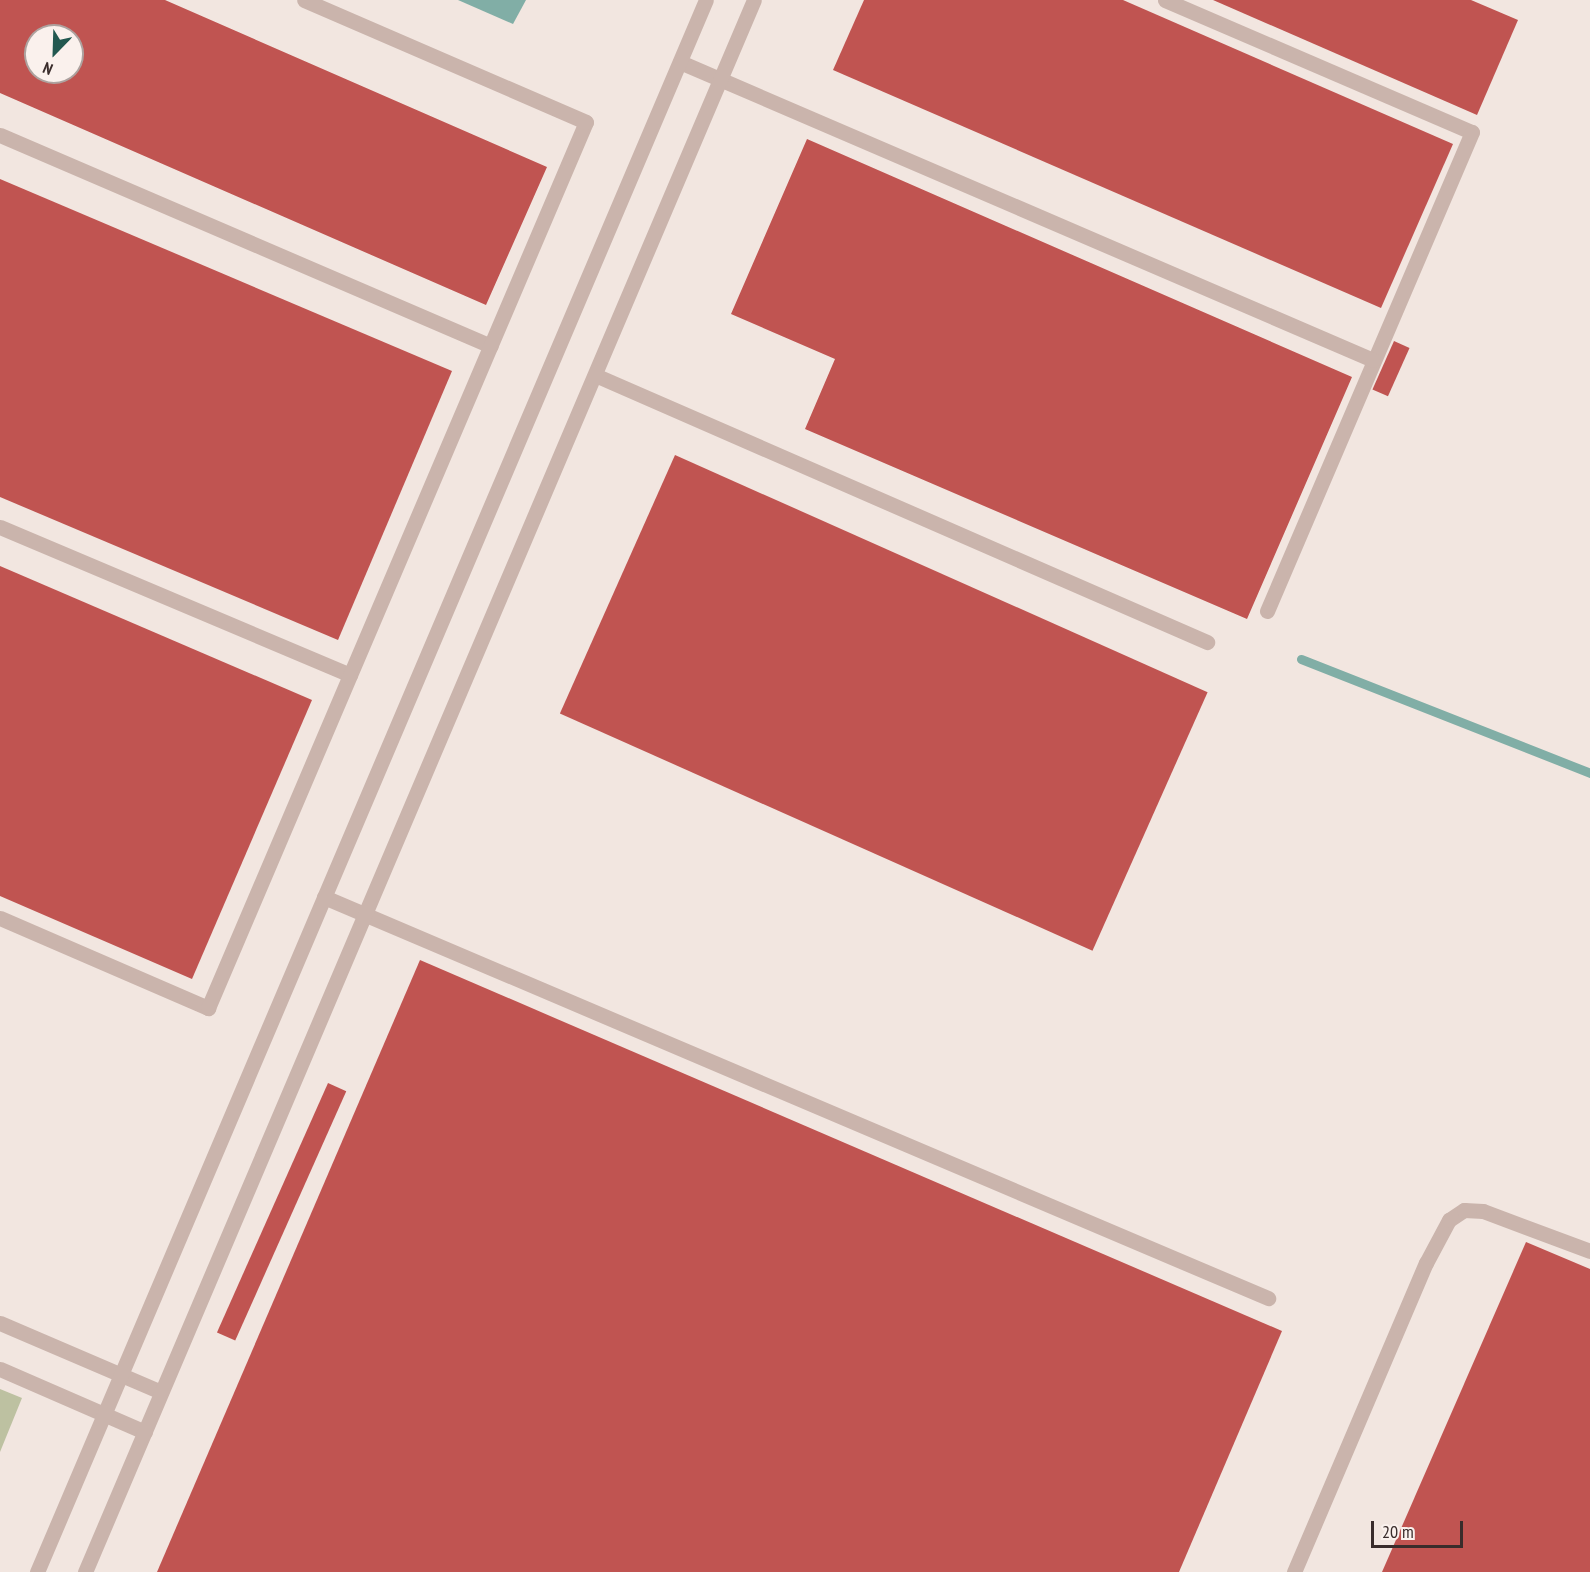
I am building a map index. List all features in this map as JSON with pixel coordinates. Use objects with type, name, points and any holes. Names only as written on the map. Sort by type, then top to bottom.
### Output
[{"type":"lane","points":[[0,918],[208,1008],[586,122],[304,0]]},
{"type":"lane","points":[[37,1572],[706,0]]},
{"type":"lane","points":[[85,1572],[754,0]]},
{"type":"lane","points":[[1165,0],[1472,132],[1266,611]]},
{"type":"lane","points":[[680,62],[722,77],[1372,360]]},
{"type":"lane","points":[[0,135],[491,346]]},
{"type":"lane","points":[[595,375],[1207,642]]},
{"type":"lane","points":[[0,527],[350,675]]},
{"type":"lane","points":[[324,897],[1268,1298]]},
{"type":"lane","points":[[1294,1572],[1426,1263],[1449,1220],[1464,1210],[1484,1211],[1590,1251]]},
{"type":"lane","points":[[0,1323],[161,1392]]},
{"type":"lane","points":[[0,1369],[145,1432]]},
{"type":"green space","points":[[0,1389],[22,1398],[0,1452]]},
{"type":"water","points":[[458,0],[526,0],[513,24]]},
{"type":"building","points":[[0,0],[165,0],[547,167],[486,305],[0,93]]},
{"type":"building","points":[[864,0],[1123,0],[1453,144],[1381,308],[833,70]]},
{"type":"building","points":[[1213,0],[1471,0],[1518,20],[1477,115]]},
{"type":"building","points":[[807,139],[1352,377],[1247,619],[805,429],[835,359],[731,314]]},
{"type":"building","points":[[0,179],[452,371],[338,640],[0,497]]},
{"type":"building","points":[[1394,341],[1410,348],[1388,396],[1372,389]]},
{"type":"building","points":[[675,455],[1208,692],[1092,951],[560,714]]},
{"type":"building","points":[[0,566],[312,700],[192,979],[0,896]]},
{"type":"building","points":[[420,960],[1282,1331],[1179,1572],[157,1572]]},
{"type":"building","points":[[328,1083],[346,1091],[235,1341],[217,1332]]},
{"type":"building","points":[[1526,1242],[1590,1269],[1590,1572],[1382,1572]]},
{"type":"waterway","points":[[1301,659],[1590,773]]}]
